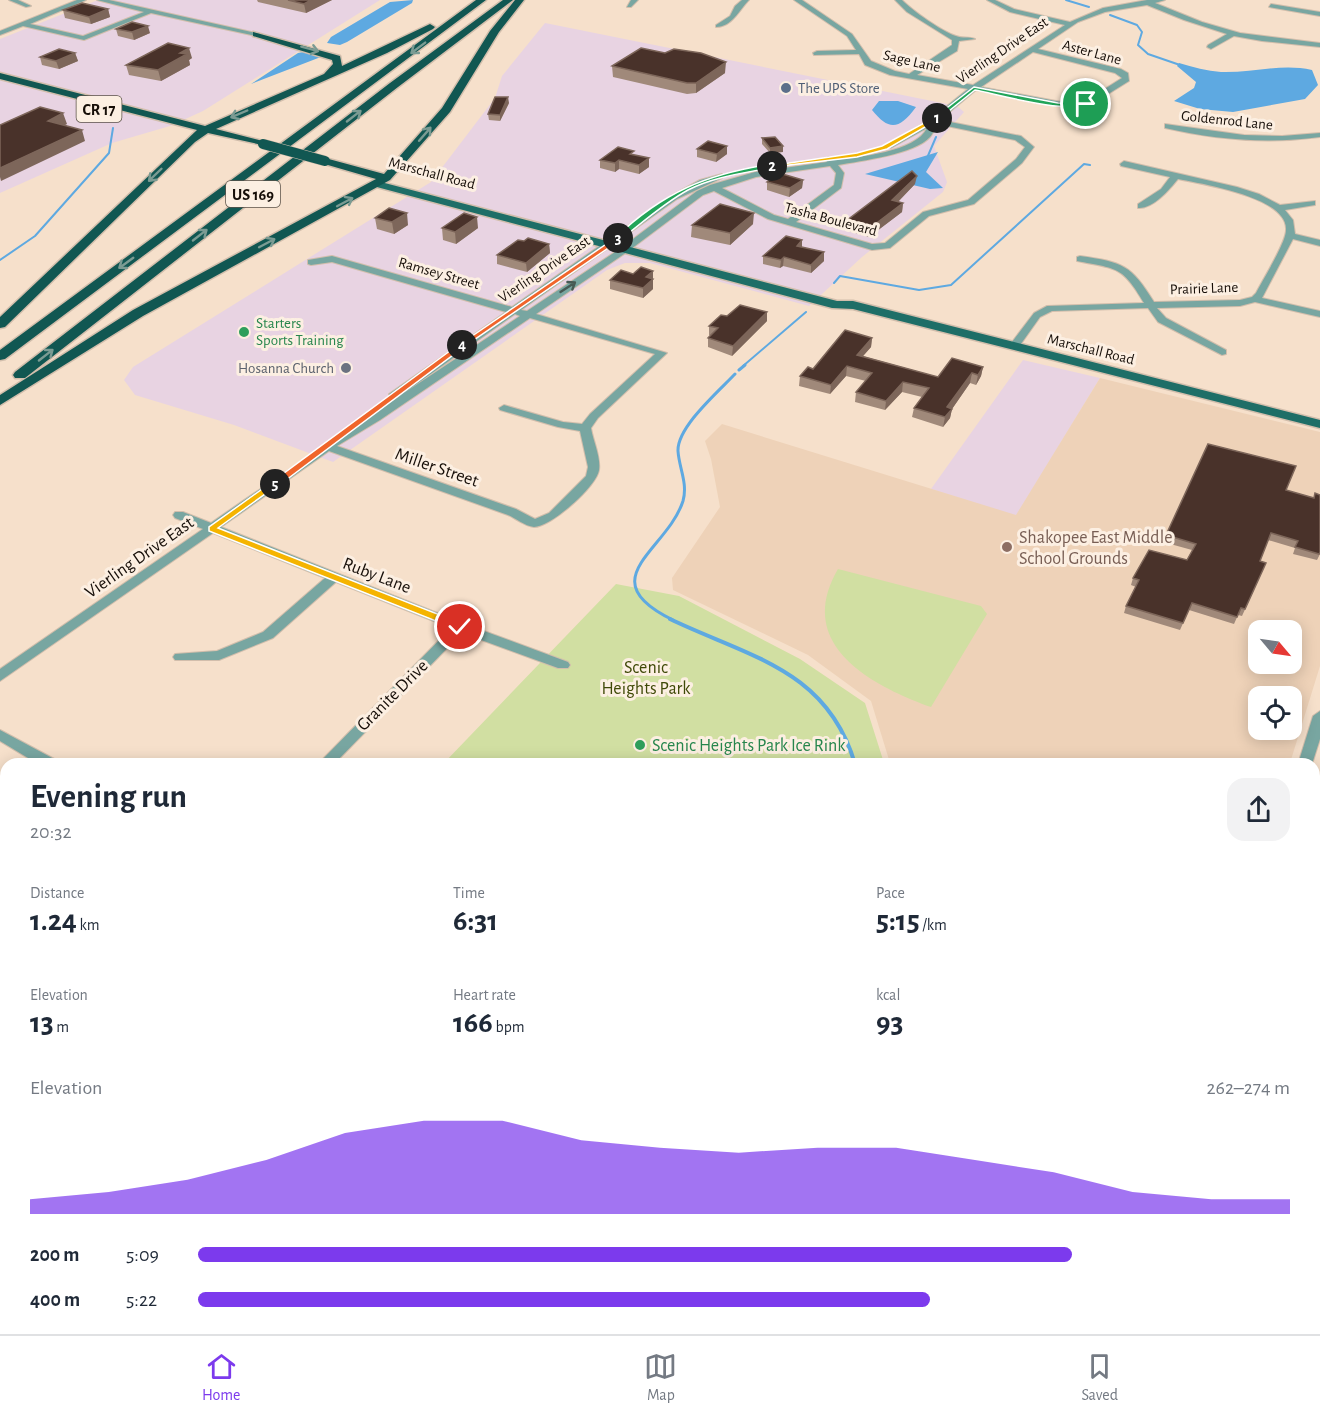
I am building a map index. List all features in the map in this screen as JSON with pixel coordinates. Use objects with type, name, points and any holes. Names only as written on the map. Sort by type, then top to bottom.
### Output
[{"type":"highway","points":[[0,324],[202,132],[412,38],[475,0]]},
{"type":"highway","name":"US 169","points":[[0,356],[482,0]]},
{"type":"highway","name":"US 169","points":[[0,391],[385,92],[510,0]]},
{"type":"highway","points":[[0,401],[138,313],[382,181],[446,110],[495,31],[520,0]]},
{"type":"highway","points":[[256,34],[337,58],[339,61],[336,69],[324,78]]},
{"type":"highway","points":[[254,46],[283,42]]},
{"type":"highway","name":"Marschall Road","points":[[0,76],[382,181]]},
{"type":"highway","name":"Marschall Road","points":[[0,84],[202,132]]},
{"type":"main road","name":"Marschall Road","points":[[382,181],[837,305],[853,305],[1320,424]]},
{"type":"street","points":[[12,0],[28,6]]},
{"type":"street","points":[[0,27],[68,0]]},
{"type":"street","points":[[0,33],[83,0]]},
{"type":"street","points":[[100,0],[256,34]]},
{"type":"street","points":[[718,26],[734,17],[737,7],[746,0]]},
{"type":"street","name":"Sage Lane","points":[[797,0],[850,35],[868,63],[874,67],[1058,105],[1082,105]]},
{"type":"street","points":[[898,0],[909,11],[955,39],[971,39]]},
{"type":"street","points":[[990,0],[1012,10],[1070,24]]},
{"type":"street","name":"Vierling Drive East","points":[[0,676],[328,447],[375,409],[513,310],[621,245],[667,200],[701,182],[751,169],[879,156],[904,148],[927,136],[934,121],[974,88],[1070,24],[1104,10],[1145,1],[1162,0]]},
{"type":"street","points":[[1145,1],[1232,34],[1264,40],[1320,45]]},
{"type":"street","points":[[1271,6],[1320,14]]},
{"type":"street","points":[[23,24],[84,38],[151,11]]},
{"type":"street","points":[[1211,47],[1232,34]]},
{"type":"street","points":[[911,76],[954,49],[955,39]]},
{"type":"street","name":"Aster Lane","points":[[1032,50],[1118,71],[1125,75],[1126,79],[1123,82],[1082,105]]},
{"type":"street","points":[[817,53],[861,52]]},
{"type":"street","name":"Tasha Boulevard","points":[[713,187],[736,201],[788,223],[872,247],[887,246],[926,214],[971,202],[1019,161],[1030,147],[1018,138],[934,121]]},
{"type":"street","name":"Goldenrod Lane","points":[[1168,126],[1237,137],[1317,138]]},
{"type":"street","points":[[788,223],[838,186],[840,173],[831,161]]},
{"type":"street","name":"Vierling Drive East","points":[[328,447],[376,418],[687,201],[713,187],[755,175],[831,161]]},
{"type":"street","points":[[1124,164],[1247,193],[1279,208],[1290,222],[1290,236],[1320,243]]},
{"type":"street","points":[[1141,206],[1164,191],[1175,177]]},
{"type":"street","points":[[687,201],[702,186],[701,182]]},
{"type":"street","points":[[1279,208],[1312,203]]},
{"type":"street","name":"Prairie Lane","points":[[1014,346],[1036,315],[1050,308],[1240,303],[1255,299],[1290,236]]},
{"type":"street","name":"Ramsey Street","points":[[311,262],[333,259],[662,353],[594,416],[585,428]]},
{"type":"street","points":[[1080,259],[1125,270],[1136,280],[1162,320],[1222,352]]},
{"type":"street","points":[[1255,299],[1320,314]]},
{"type":"street","points":[[504,408],[562,425],[585,428]]},
{"type":"street","name":"Miller Street","points":[[328,447],[512,512],[534,523],[553,516],[592,477],[594,467],[585,428]]},
{"type":"street","name":"Ruby Lane","points":[[179,515],[460,627],[562,664]]},
{"type":"street","points":[[180,657],[219,655],[268,635],[334,577]]},
{"type":"street","name":"Granite Drive","points":[[330,758],[460,627]]},
{"type":"street","points":[[1307,758],[1320,716]]},
{"type":"street","points":[[0,735],[40,758]]},
{"type":"shaded area","points":[[98,0],[380,0],[203,111],[170,126],[112,143],[0,193],[0,39]]},
{"type":"shaded area","points":[[545,23],[957,106],[964,112],[934,146],[947,182],[943,192],[862,257],[809,306],[650,263],[625,263],[607,270],[333,462],[234,425],[135,395],[124,380],[133,367],[431,182],[495,98],[502,76]]},
{"type":"shaded area","points":[[1023,360],[1100,378],[1016,516],[931,489]]},
{"type":"shaded area","name":"Shakopee East Middle School Grounds","points":[[1100,378],[1320,432],[1320,666],[1302,724],[1302,686],[1248,686],[1248,740],[1297,740],[1292,758],[888,758],[871,701],[808,655],[673,590],[672,578],[720,507],[711,459],[705,441],[722,424],[1016,515]]},
{"type":"green space","points":[[838,569],[981,606],[987,614],[931,707],[885,687],[863,673],[845,658],[832,640],[825,619],[827,596]]},
{"type":"green space","name":"Scenic Heights Park","points":[[616,584],[679,596],[800,659],[865,703],[882,758],[449,758]]},
{"type":"water","points":[[413,0],[412,3],[347,42],[340,45],[327,43],[331,37],[390,2]]},
{"type":"water","points":[[298,53],[326,55],[251,84]]},
{"type":"water","points":[[1179,63],[1221,72],[1301,68],[1312,70],[1318,85],[1305,99],[1233,112],[1200,109],[1174,101],[1194,88],[1196,82],[1177,66]]},
{"type":"water","points":[[879,101],[898,101],[916,107],[904,120],[894,125],[884,122],[872,110]]},
{"type":"water","points":[[938,152],[926,172],[943,188],[930,189],[865,174]]},
{"type":"building","points":[[288,0],[311,0],[304,4]]},
{"type":"building","points":[[82,3],[108,9],[89,17],[63,10]]},
{"type":"building","points":[[132,22],[148,26],[132,32],[116,29]]},
{"type":"building","points":[[168,43],[189,48],[180,53],[187,54],[158,70],[126,65]]},
{"type":"building","points":[[641,48],[665,53],[674,49],[701,53],[726,62],[696,83],[612,66]]},
{"type":"building","points":[[59,49],[75,53],[56,61],[40,57]]},
{"type":"building","points":[[495,97],[508,97],[500,115],[488,114]]},
{"type":"building","points":[[40,107],[63,113],[48,121],[82,130],[0,168],[0,125]]},
{"type":"building","points":[[775,137],[783,146],[770,148],[762,138]]},
{"type":"building","points":[[708,141],[727,146],[717,154],[697,149]]},
{"type":"building","points":[[618,147],[634,151],[630,154],[649,158],[639,165],[619,160],[615,163],[600,160]]},
{"type":"building","points":[[912,171],[917,176],[892,200],[903,203],[870,228],[846,221]]},
{"type":"building","points":[[779,173],[803,180],[790,188],[767,182]]},
{"type":"building","points":[[720,204],[754,213],[730,233],[692,225]]},
{"type":"building","points":[[389,208],[407,213],[392,222],[375,218]]},
{"type":"building","points":[[464,213],[477,217],[455,232],[442,228]]},
{"type":"building","points":[[786,236],[802,240],[797,246],[824,252],[811,265],[784,257],[781,260],[763,256]]},
{"type":"building","points":[[528,238],[549,244],[526,263],[497,255],[518,240],[524,241]]},
{"type":"building","points":[[641,267],[653,271],[646,277],[653,279],[643,288],[610,280],[621,270],[633,274]]},
{"type":"building","points":[[740,305],[767,312],[733,346],[708,338],[718,328],[709,326],[721,315],[727,316]]},
{"type":"building","points":[[845,330],[872,338],[857,355],[938,377],[952,358],[983,367],[978,375],[972,373],[947,407],[952,409],[945,417],[914,408],[929,388],[903,382],[886,401],[856,392],[872,373],[847,366],[831,385],[800,376],[808,367],[813,369]]},
{"type":"building","points":[[1208,444],[1296,466],[1286,490],[1314,498],[1315,493],[1320,495],[1319,554],[1295,547],[1298,541],[1271,533],[1260,561],[1266,563],[1245,609],[1241,608],[1237,617],[1192,603],[1183,623],[1126,606],[1139,580],[1133,578],[1149,550],[1187,560],[1196,544],[1166,535]]},
{"type":"waterway","points":[[1066,0],[1089,7]]},
{"type":"waterway","points":[[1110,15],[1137,25],[1142,32],[1138,45],[1148,54],[1180,65]]},
{"type":"waterway","points":[[0,260],[35,236],[109,153],[113,128]]},
{"type":"waterway","points":[[927,158],[936,137]]},
{"type":"waterway","points":[[834,283],[840,276],[919,290],[951,285],[1084,164],[1090,165]]},
{"type":"waterway","points":[[743,366],[806,312]]},
{"type":"waterway","points":[[739,370],[745,365]]},
{"type":"waterway","points":[[673,620],[649,605],[637,591],[635,578],[641,564],[675,519],[683,501],[684,482],[678,451],[684,431],[700,410],[735,374]]},
{"type":"waterway","points":[[670,619],[756,657],[782,670],[805,686],[825,707],[842,732],[853,758]]},
{"type":"place","name":"The UPS Store","points":[[786,88]]},
{"type":"place","name":"Starters Sports Training","points":[[244,332]]},
{"type":"place","name":"Hosanna Church","points":[[346,368]]},
{"type":"place","name":"Shakopee East Middle School Grounds","points":[[1007,547]]},
{"type":"place","name":"Scenic Heights Park Ice Rink","points":[[640,745]]},
{"type":"route","points":[[460,627],[212,529],[328,447],[366,415],[459,347],[608,246],[667,200],[688,188],[734,172],[857,155],[885,147],[934,121],[974,88],[1058,105],[1086,104]]}]
